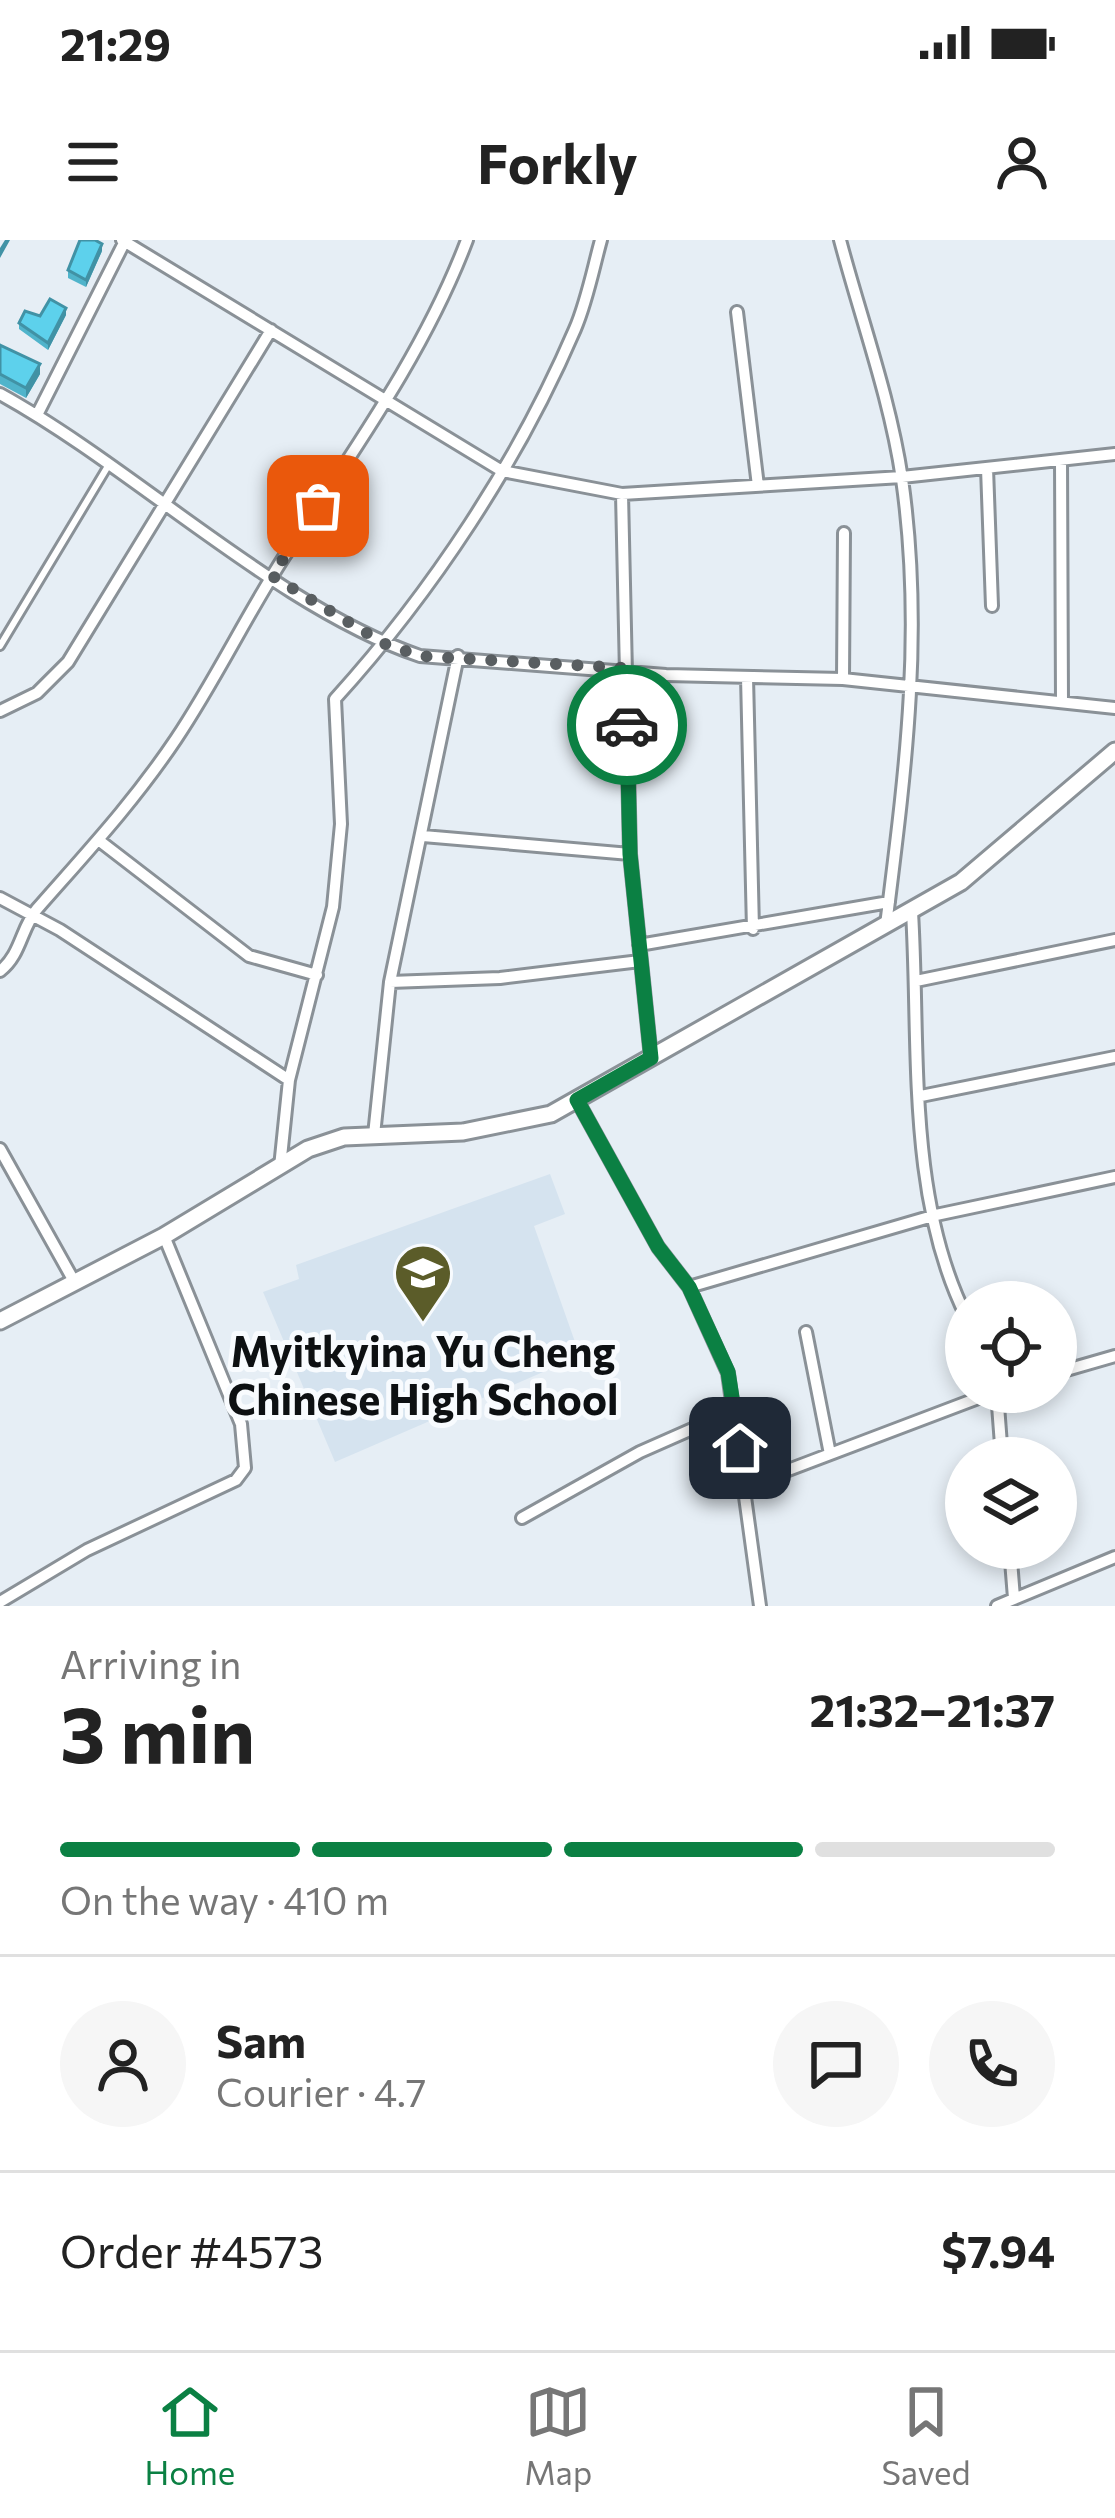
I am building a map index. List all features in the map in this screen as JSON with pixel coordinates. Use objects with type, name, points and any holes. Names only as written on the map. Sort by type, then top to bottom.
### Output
[{"type":"street","points":[[0,971],[12,962],[33,914],[101,842],[177,737],[272,576],[386,400],[450,285],[467,240]]},
{"type":"street","points":[[280,1167],[289,1080],[333,907],[341,824],[334,699],[385,644],[502,471],[577,326],[601,240]]},
{"type":"street","points":[[840,240],[884,392],[902,477],[914,594],[914,687],[886,928]]},
{"type":"street","points":[[37,415],[123,241],[502,471],[622,494],[902,477],[1115,454]]},
{"type":"street","points":[[737,312],[758,486]]},
{"type":"street","points":[[0,712],[37,693],[68,662],[271,330]]},
{"type":"street","points":[[0,394],[110,463],[272,576],[385,644],[420,656],[843,679],[1115,708]]},
{"type":"street","points":[[1060,460],[1062,702]]},
{"type":"street","points":[[987,467],[992,606]]},
{"type":"street","points":[[622,494],[630,854],[651,1058]]},
{"type":"street","points":[[843,679],[844,533]]},
{"type":"street","points":[[374,1136],[390,982],[458,656]]},
{"type":"street","points":[[747,677],[753,929]]},
{"type":"street","points":[[0,1322],[344,1136],[463,1132],[551,1114],[961,883],[1115,751]]},
{"type":"street","points":[[423,836],[630,854]]},
{"type":"street","points":[[101,842],[249,956],[317,974]]},
{"type":"street","points":[[0,898],[33,914],[289,1080]]},
{"type":"street","points":[[639,945],[889,902]]},
{"type":"street","points":[[913,912],[924,1167],[949,1281]]},
{"type":"street","points":[[916,981],[1115,940]]},
{"type":"street","points":[[390,982],[500,978],[640,961]]},
{"type":"street","points":[[921,1096],[1115,1057]]},
{"type":"street","points":[[577,1100],[658,1247],[689,1287],[728,1372],[760,1606]]},
{"type":"street","points":[[0,1149],[75,1283]]},
{"type":"street","points":[[689,1287],[936,1215],[1115,1177]]},
{"type":"street","points":[[0,1602],[87,1550],[236,1480],[245,1468],[241,1424],[164,1236]]},
{"type":"street","points":[[806,1332],[830,1454]]},
{"type":"street","points":[[1077,1367],[1115,1356]]},
{"type":"street","points":[[522,1518],[640,1452],[733,1411]]},
{"type":"street","points":[[746,1486],[945,1411]]},
{"type":"street","points":[[997,1606],[1115,1557]]},
{"type":"street","points":[[1012,1569],[1014,1598]]},
{"type":"lane","points":[[0,646],[110,463]]},
{"type":"shaded area","name":"Myitkyina Yu Cheng Chinese High School","points":[[550,1174],[565,1214],[534,1226],[580,1356],[335,1462],[263,1292],[299,1279],[296,1265]]},
{"type":"building","points":[[80,240],[102,244],[86,280],[68,270]]},
{"type":"building","points":[[50,299],[66,308],[48,343],[19,323],[25,311],[40,316]]},
{"type":"building","points":[[0,345],[40,364],[26,388],[0,374]]},
{"type":"way so far","points":[[318,506],[272,576],[385,644],[420,656],[626,668],[627,725]]},
{"type":"place","name":"Myitkyina Yu Cheng Chinese High School","points":[[423,1324]]},
{"type":"route","points":[[627,725],[630,854],[651,1058],[577,1100],[658,1247],[689,1287],[728,1372],[740,1448]]}]
